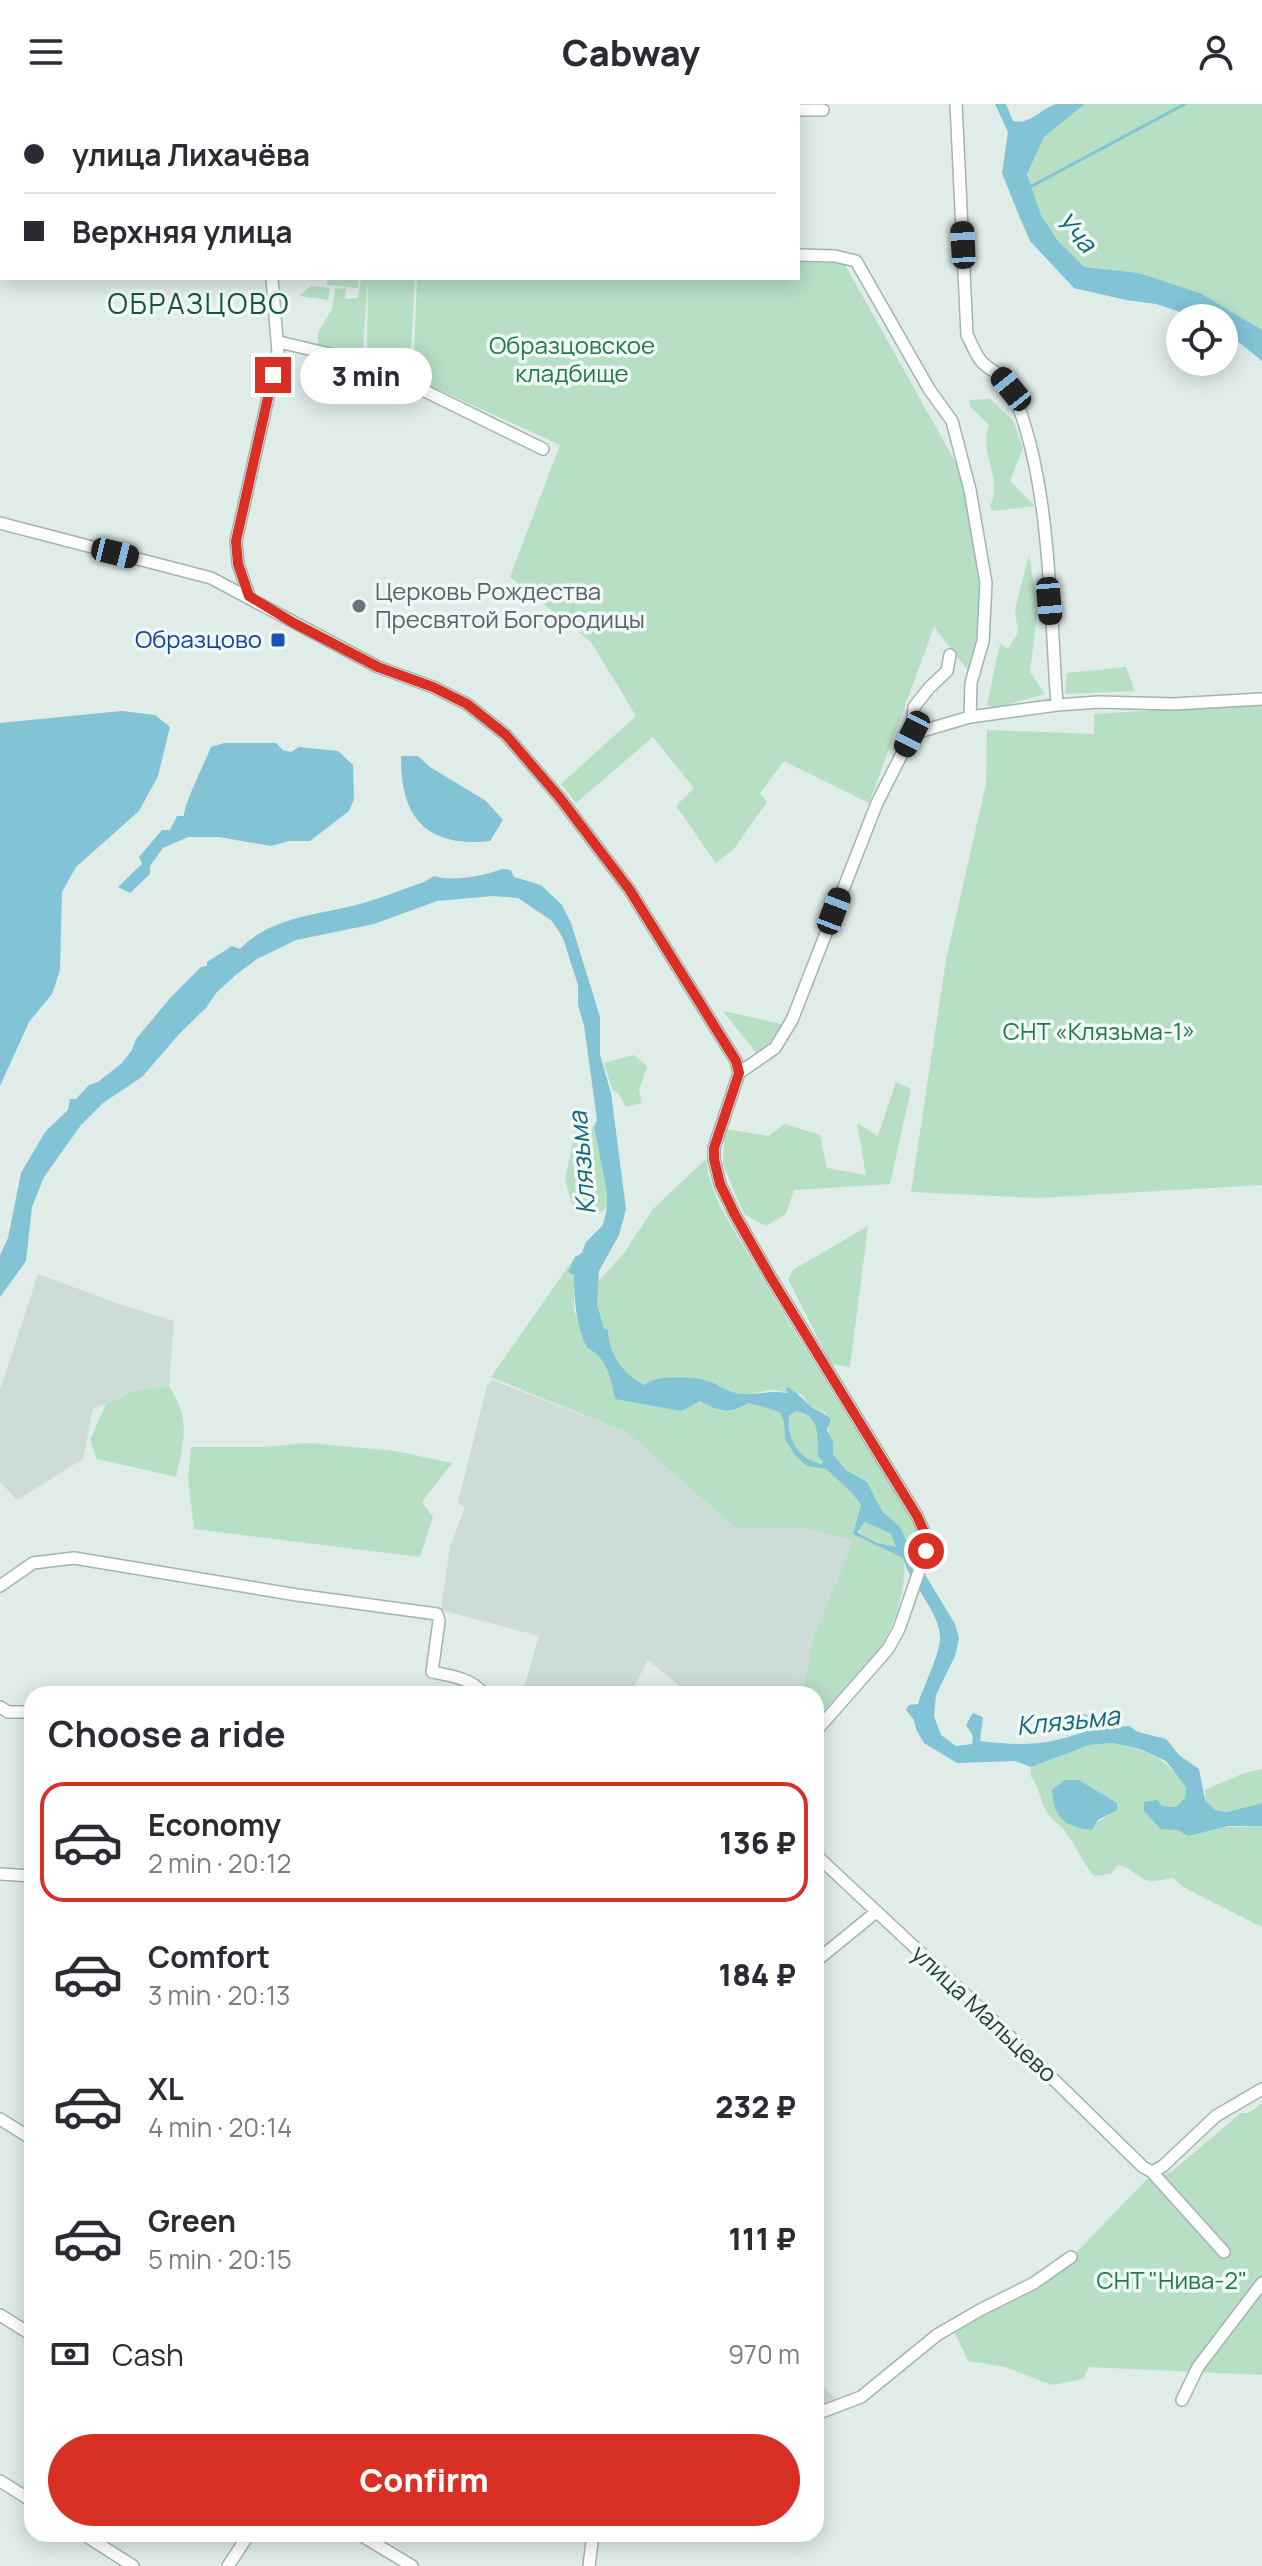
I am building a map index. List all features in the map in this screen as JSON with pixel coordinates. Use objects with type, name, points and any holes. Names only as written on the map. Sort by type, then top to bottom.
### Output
[{"type":"street","points":[[956,104],[967,335],[982,363],[997,372],[1011,389],[1034,456],[1045,541],[1057,705]]},
{"type":"street","points":[[800,110],[823,110]]},
{"type":"street","points":[[800,255],[835,256],[856,261],[929,389],[952,421],[970,490],[986,583],[983,641],[971,683],[970,717]]},
{"type":"street","points":[[249,596],[238,564],[236,541],[279,342],[272,280]]},
{"type":"street","points":[[279,342],[330,354],[425,391],[543,449]]},
{"type":"street","points":[[0,523],[211,578],[378,667],[433,687],[467,704],[506,735],[536,769],[629,889],[730,1048],[739,1073]]},
{"type":"street","points":[[824,1722],[888,1649],[909,1607],[927,1538],[917,1516],[771,1278],[720,1184],[714,1148],[739,1073],[775,1048],[792,1020],[877,803],[912,734],[914,707],[947,671],[950,655]]},
{"type":"street","points":[[912,734],[970,717],[1057,705],[1262,699]]},
{"type":"street","points":[[0,1586],[33,1563],[74,1558],[297,1595],[437,1614],[439,1621],[432,1672],[463,1679],[476,1686]]},
{"type":"street","points":[[4,1709],[24,1711]]},
{"type":"street","name":"улица Мальцево","points":[[824,1863],[999,2026],[1143,2167],[1152,2172],[1224,2252]]},
{"type":"street","points":[[0,1874],[24,1876]]},
{"type":"street","points":[[824,1954],[875,1913]]},
{"type":"street","points":[[1152,2172],[1163,2166],[1216,2116],[1262,2089]]},
{"type":"street","points":[[0,2119],[24,2134]]},
{"type":"street","points":[[824,2411],[861,2397],[937,2335],[1034,2283],[1071,2257]]},
{"type":"street","points":[[1182,2400],[1198,2367],[1262,2283]]},
{"type":"street","points":[[0,2315],[24,2330]]},
{"type":"street","points":[[0,2481],[24,2496]]},
{"type":"street","points":[[96,2542],[133,2566]]},
{"type":"street","points":[[228,2566],[244,2542]]},
{"type":"street","points":[[372,2542],[412,2566]]},
{"type":"street","points":[[589,2566],[592,2542]]},
{"type":"shaded area","points":[[38,1274],[174,1321],[169,1386],[134,1391],[93,1409],[83,1459],[17,1500],[0,1482],[0,1390]]},
{"type":"shaded area","points":[[493,1380],[628,1433],[732,1525],[804,1528],[855,1540],[813,1639],[804,1686],[680,1686],[648,1660],[634,1686],[524,1686],[539,1636],[441,1610],[450,1547],[465,1507],[458,1503],[487,1386]]},
{"type":"shaded area","points":[[824,2388],[837,2400],[824,2404]]},
{"type":"green space","points":[[1085,104],[1262,104],[1262,330],[1238,316],[1238,304],[1218,304],[1200,293],[1139,273],[1084,268],[1058,241],[1041,215],[1027,176],[1044,137]]},
{"type":"green space","name":"Образцовское кладбище","points":[[800,262],[844,263],[975,497],[974,541],[981,609],[970,673],[934,627],[869,803],[784,761],[760,793],[767,802],[733,850],[716,863],[676,806],[694,788],[653,737],[576,803],[561,784],[636,716],[591,642],[510,577],[560,445],[413,378],[417,280],[800,280]]},
{"type":"green space","points":[[327,280],[359,280],[358,288],[327,285]]},
{"type":"green space","points":[[361,280],[368,280],[363,346],[369,358],[318,346],[318,333],[332,309],[335,288],[346,289],[345,299],[358,298]]},
{"type":"green space","points":[[368,280],[415,280],[411,347],[405,356],[376,357],[367,350]]},
{"type":"green space","points":[[311,286],[330,288],[328,300],[299,296]]},
{"type":"green space","points":[[990,399],[1013,420],[1023,448],[1010,481],[1035,506],[993,511],[990,506],[994,485],[986,446],[989,425],[970,406],[969,400]]},
{"type":"green space","points":[[1029,556],[1038,607],[1030,672],[1045,694],[995,708],[987,705],[1000,644],[1008,649],[1018,633],[1015,609]]},
{"type":"green space","points":[[1126,667],[1135,691],[1065,694],[1067,673]]},
{"type":"green space","name":"СНТ «Клязьма-1»","points":[[1262,703],[1262,1185],[1037,1198],[911,1192],[946,960],[986,784],[987,730],[1094,734],[1094,714]]},
{"type":"green space","points":[[723,1011],[786,1025],[770,1048],[758,1055]]},
{"type":"green space","points":[[634,1055],[647,1066],[639,1090],[642,1103],[626,1107],[619,1094],[612,1089],[604,1063]]},
{"type":"green space","points":[[896,1082],[911,1089],[890,1184],[794,1190],[786,1214],[766,1226],[744,1214],[723,1164],[725,1129],[768,1136],[785,1124],[820,1135],[827,1168],[866,1175],[857,1123],[878,1136]]},
{"type":"green space","points":[[576,1127],[594,1127],[607,1192],[607,1208],[599,1213],[574,1210],[565,1180]]},
{"type":"green space","points":[[706,1159],[712,1186],[730,1223],[917,1526],[919,1544],[915,1558],[900,1527],[882,1511],[867,1482],[846,1470],[833,1454],[826,1413],[810,1406],[801,1394],[770,1390],[746,1395],[701,1379],[669,1377],[645,1385],[630,1376],[614,1356],[597,1304],[596,1284],[624,1253],[653,1209]]},
{"type":"green space","points":[[868,1226],[850,1367],[831,1364],[788,1279],[793,1270]]},
{"type":"green space","points":[[575,1257],[568,1272],[574,1275],[574,1310],[587,1348],[599,1357],[607,1369],[615,1399],[700,1401],[720,1411],[736,1410],[749,1403],[780,1412],[785,1439],[807,1466],[826,1469],[861,1506],[853,1534],[903,1558],[902,1592],[895,1617],[880,1648],[824,1710],[824,1686],[804,1686],[813,1639],[854,1540],[804,1528],[740,1528],[732,1525],[628,1433],[491,1377]]},
{"type":"green space","points":[[169,1386],[180,1409],[184,1430],[176,1477],[97,1459],[90,1440],[106,1404],[134,1391]]},
{"type":"green space","points":[[796,1411],[815,1424],[823,1464],[801,1453],[792,1440],[789,1416]]},
{"type":"green space","points":[[308,1443],[395,1451],[452,1463],[422,1502],[433,1517],[420,1557],[194,1529],[188,1479],[191,1447],[262,1447]]},
{"type":"green space","points":[[865,1522],[891,1534],[896,1548],[877,1543],[857,1531]]},
{"type":"green space","points":[[1113,1743],[1146,1752],[1163,1761],[1178,1776],[1186,1787],[1185,1798],[1176,1807],[1162,1806],[1161,1829],[1262,1826],[1262,1927],[1183,1887],[1173,1878],[1151,1881],[1118,1865],[1111,1874],[1094,1876],[1065,1831],[1047,1812],[1031,1777],[1031,1767],[1089,1745]],"holes":[[[1079,1780],[1117,1803],[1106,1817],[1094,1824]]]},
{"type":"green space","points":[[1262,1769],[1262,1803],[1227,1812],[1215,1810],[1205,1800],[1205,1790],[1244,1773]]},
{"type":"green space","name":"СНТ \"Нива-2\"","points":[[1262,2103],[1262,2375],[1089,2367],[1083,2379],[1052,2385],[1005,2367],[968,2361],[955,2333],[1075,2260],[1074,2255],[1146,2180],[1171,2172],[1241,2113],[1249,2113]]},
{"type":"water","points":[[995,104],[1006,104],[1013,121],[1020,122],[1057,104],[1085,104],[1044,137],[1027,175],[1041,215],[1058,241],[1084,267],[1139,273],[1200,293],[1218,304],[1166,304],[1166,307],[1074,288],[1030,241],[1020,218],[1002,173],[1008,132]]},
{"type":"water","points":[[1238,316],[1262,330],[1262,361],[1238,341]]},
{"type":"water","points":[[122,711],[155,715],[170,727],[158,776],[139,811],[76,867],[62,892],[60,970],[52,994],[29,1022],[0,1086],[0,723]]},
{"type":"water","points":[[224,743],[276,743],[283,750],[291,752],[299,747],[338,751],[353,765],[354,799],[349,811],[310,841],[289,841],[271,846],[219,837],[188,837],[163,848],[150,866],[150,874],[130,893],[118,887],[142,864],[139,857],[162,830],[170,830],[177,816],[184,816],[211,747]]},
{"type":"water","points":[[401,756],[418,756],[430,767],[486,801],[503,820],[490,841],[449,839],[434,834],[422,824],[412,812],[406,796]]},
{"type":"water","points":[[511,870],[514,877],[541,885],[562,905],[571,923],[600,1017],[600,1055],[611,1093],[626,1209],[619,1235],[599,1271],[597,1304],[614,1355],[624,1370],[645,1385],[663,1378],[679,1377],[705,1380],[742,1394],[787,1393],[786,1387],[831,1420],[827,1429],[833,1442],[833,1454],[846,1470],[867,1482],[882,1511],[900,1527],[955,1624],[959,1638],[955,1656],[936,1695],[934,1716],[941,1735],[956,1746],[972,1744],[973,1736],[966,1725],[973,1713],[983,1717],[980,1741],[1022,1744],[1059,1740],[1087,1731],[1087,1724],[1078,1724],[1068,1717],[1085,1714],[1095,1720],[1097,1728],[1129,1726],[1138,1732],[1166,1739],[1179,1755],[1199,1769],[1205,1800],[1215,1810],[1227,1812],[1262,1803],[1262,1826],[1228,1826],[1188,1836],[1178,1830],[1161,1829],[1144,1811],[1144,1802],[1157,1800],[1162,1806],[1176,1807],[1185,1798],[1186,1787],[1166,1761],[1140,1749],[1113,1743],[1089,1745],[1031,1767],[1015,1761],[957,1763],[924,1743],[906,1710],[909,1705],[918,1704],[938,1652],[940,1638],[935,1618],[903,1558],[853,1534],[861,1505],[826,1469],[807,1466],[795,1455],[785,1439],[780,1412],[749,1403],[724,1411],[700,1401],[681,1411],[615,1399],[604,1363],[587,1348],[583,1339],[576,1312],[574,1275],[568,1272],[586,1242],[603,1225],[607,1208],[607,1192],[594,1127],[597,1120],[584,1025],[578,1005],[578,985],[563,938],[552,921],[518,898],[493,896],[437,901],[374,924],[296,940],[257,959],[237,974],[217,992],[142,1077],[103,1103],[81,1125],[44,1177],[32,1207],[26,1261],[0,1297],[0,1255],[8,1238],[21,1173],[45,1132],[68,1110],[70,1099],[76,1099],[89,1085],[98,1082],[122,1063],[136,1039],[201,967],[207,966],[207,962],[232,946],[240,949],[281,923],[368,902],[434,876],[459,878]],"holes":[[[796,1411],[814,1422],[818,1456],[822,1464],[807,1458],[792,1440],[789,1416]],[[865,1522],[891,1534],[896,1547],[877,1543],[857,1532]]]},
{"type":"water","points":[[1065,1780],[1079,1780],[1117,1803],[1117,1810],[1098,1820],[1092,1830],[1068,1823],[1058,1814],[1052,1790]]},
{"type":"waterway","points":[[1030,187],[1185,104]]},
{"type":"place","name":"Церковь Рождества Пресвятой Богородицы","points":[[359,606]]},
{"type":"place","name":"Образцово","points":[[278,640]]},
{"type":"district","name":"ОБРАЗЦОВО","points":[[199,304]]},
{"type":"route","points":[[273,375],[236,541],[238,564],[249,596],[378,667],[433,687],[467,704],[506,735],[536,769],[629,889],[736,1061],[739,1073],[714,1148],[715,1169],[720,1184],[771,1278],[917,1516],[926,1533],[926,1551]]},
{"type":"water label","name":"Уча","points":[[1076,232]]},
{"type":"water label","name":"Клязьма","points":[[582,1163]]},
{"type":"water label","name":"Клязьма","points":[[1068,1721]]}]
